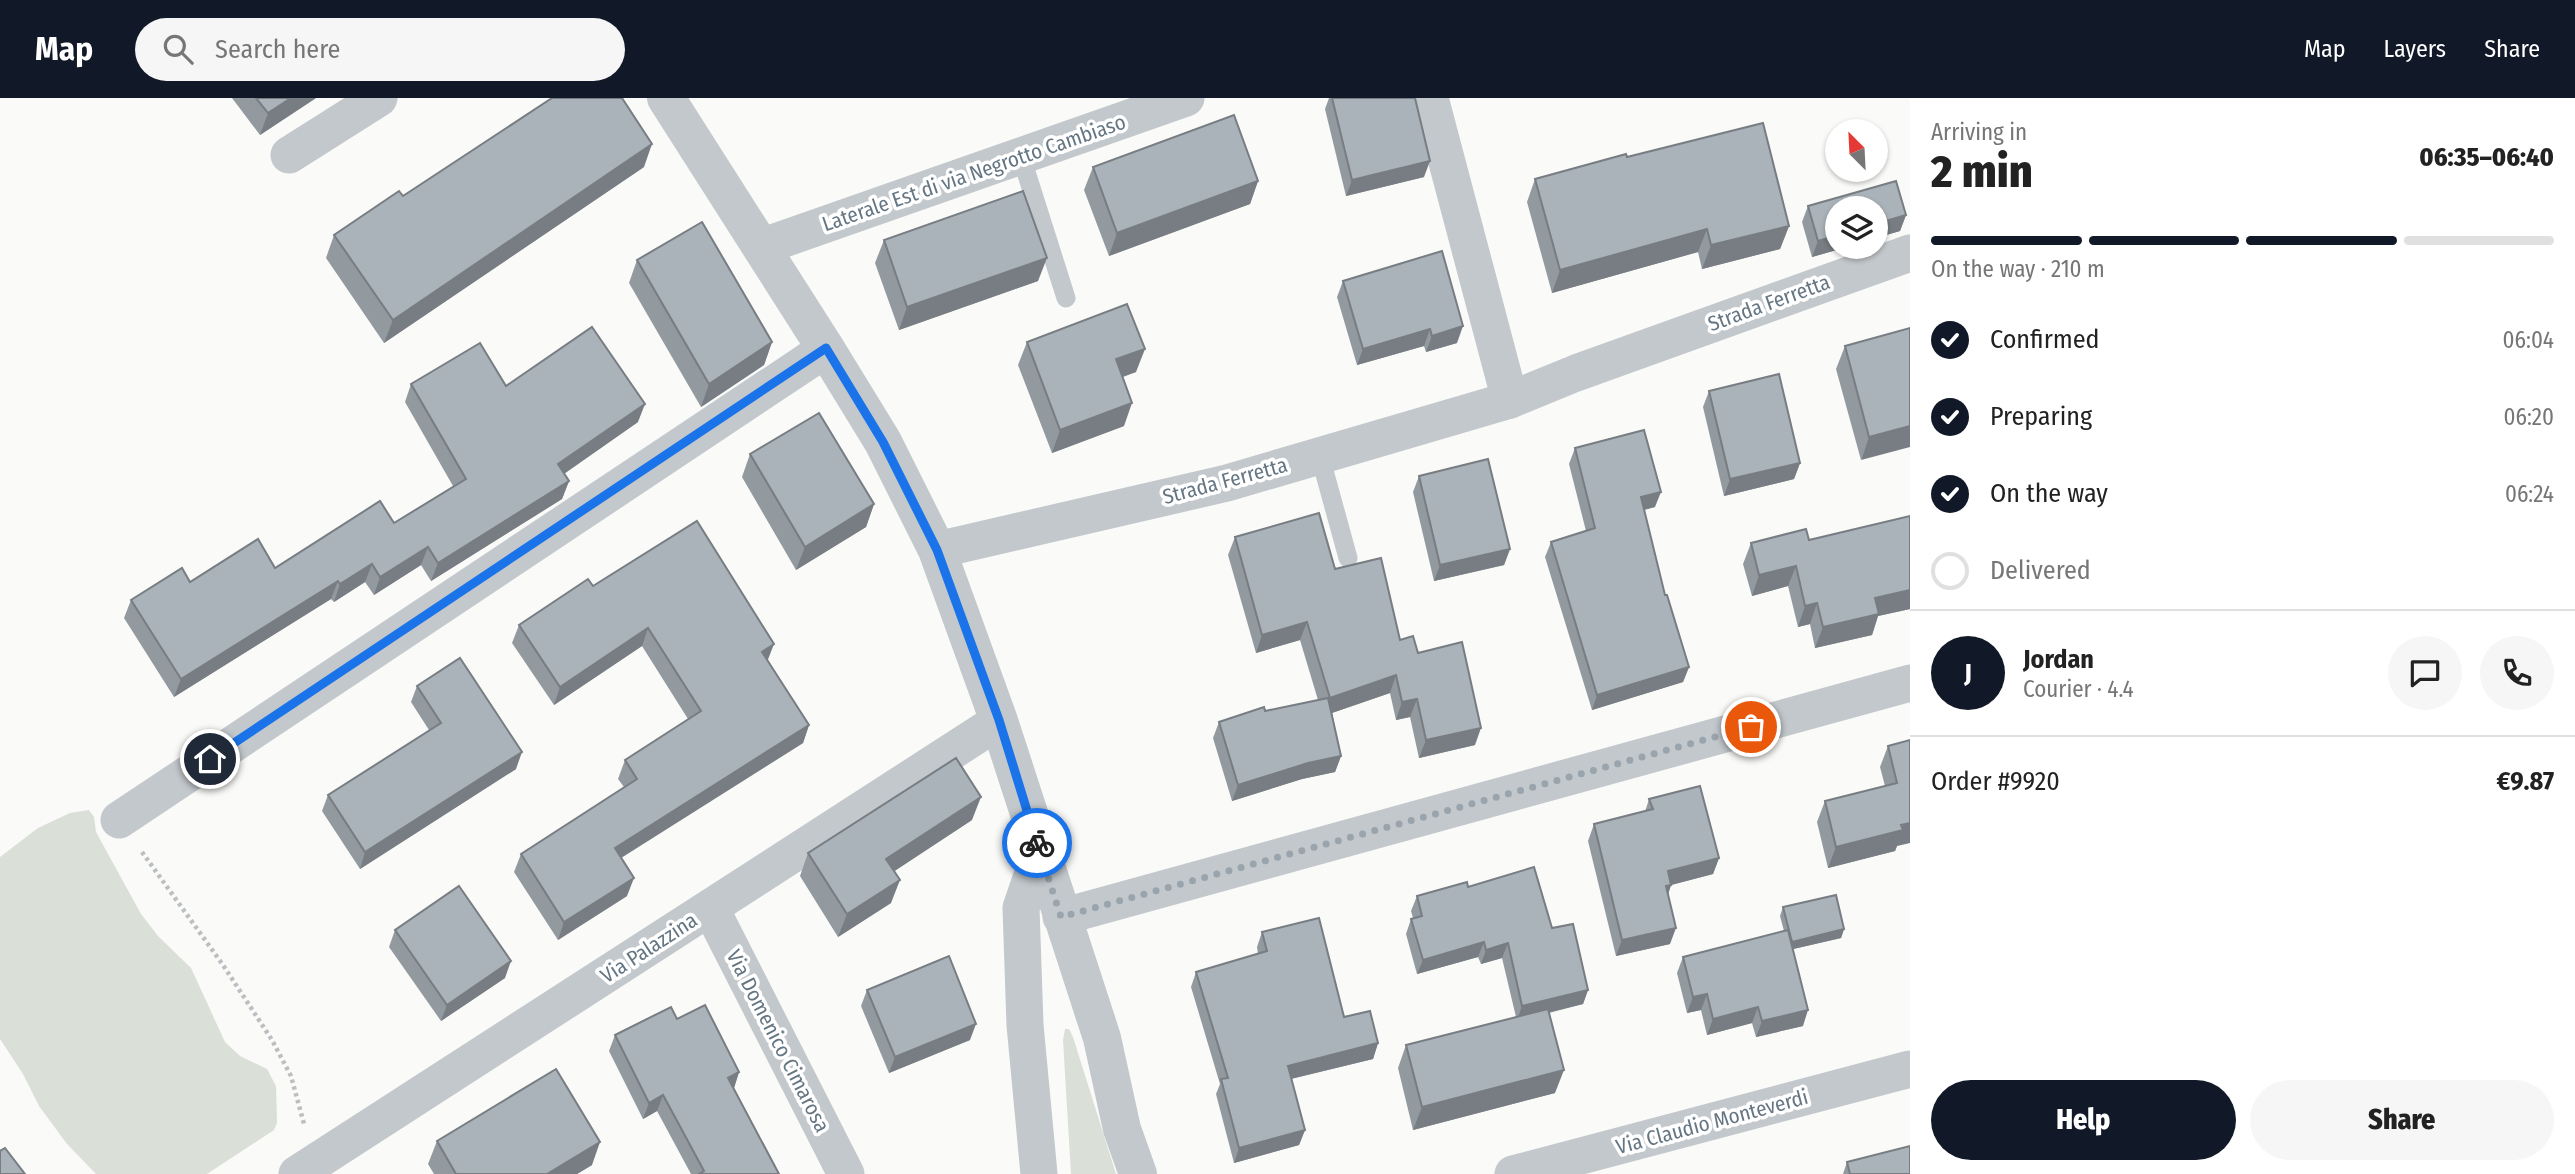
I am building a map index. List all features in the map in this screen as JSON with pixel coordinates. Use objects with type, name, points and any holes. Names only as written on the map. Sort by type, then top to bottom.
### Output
[{"type":"street","points":[[289,155],[379,98]]},
{"type":"street","points":[[666,98],[883,442],[937,550],[999,720],[1102,1038],[1122,1129],[1138,1174]]},
{"type":"street","name":"Laterale Est di via Negrotto Cambiaso","points":[[761,247],[1186,98]]},
{"type":"street","points":[[1430,98],[1510,400]]},
{"type":"street","name":"Strada Ferretta","points":[[937,550],[1227,483],[1510,400],[1576,373],[1910,253]]},
{"type":"street","points":[[119,820],[826,348]]},
{"type":"street","points":[[1061,917],[1910,683]]},
{"type":"street","name":"Via Palazzina","points":[[313,1170],[999,720]]},
{"type":"street","points":[[1039,1174],[1025,1025],[1021,908],[1040,852]]},
{"type":"street","name":"Via Domenico Cimarosa","points":[[711,909],[846,1174]]},
{"type":"street","points":[[1102,1038],[1142,1123],[1158,1174]]},
{"type":"street","name":"Via Claudio Monteverdi","points":[[1513,1174],[1910,1069]]},
{"type":"lane","points":[[1021,156],[1066,298]]},
{"type":"lane","points":[[1320,456],[1348,558]]},
{"type":"path","points":[[119,820],[223,965],[272,1040],[291,1076],[313,1170]]},
{"type":"shaded area","points":[[89,810],[94,817],[96,832],[141,914],[158,936],[191,968],[225,1042],[240,1056],[267,1069],[276,1086],[277,1123],[274,1130],[207,1174],[96,1174],[67,1144],[39,1106],[23,1074],[0,1039],[0,857],[38,828],[70,813]]},
{"type":"shaded area","points":[[1065,1029],[1069,1029],[1073,1037],[1116,1174],[1071,1174],[1063,1040]]},
{"type":"building","points":[[256,98],[291,98],[268,113]]},
{"type":"building","points":[[552,98],[622,98],[652,144],[393,320],[334,235],[399,191],[403,196]]},
{"type":"building","points":[[1332,98],[1415,98],[1430,161],[1352,180]]},
{"type":"building","points":[[1234,115],[1258,181],[1117,233],[1093,167]]},
{"type":"building","points":[[1763,123],[1789,226],[1711,245],[1707,229],[1560,270],[1535,179],[1626,154],[1627,157]]},
{"type":"building","points":[[1896,181],[1906,215],[1888,220],[1888,196],[1843,196]]},
{"type":"building","points":[[1023,191],[1047,258],[907,307],[884,240]]},
{"type":"building","points":[[1825,201],[1825,239],[1818,241],[1808,206]]},
{"type":"building","points":[[702,222],[772,342],[709,384],[637,260]]},
{"type":"building","points":[[1442,251],[1463,326],[1432,336],[1430,329],[1363,349],[1343,281]]},
{"type":"building","points":[[1127,304],[1145,349],[1116,359],[1132,403],[1060,430],[1027,342]]},
{"type":"building","points":[[592,327],[645,404],[558,464],[569,481],[438,563],[428,547],[380,577],[372,564],[340,584],[338,581],[181,679],[131,600],[182,568],[190,582],[258,539],[275,568],[380,501],[394,523],[466,479],[411,384],[480,343],[506,386]]},
{"type":"building","points":[[1910,328],[1910,426],[1869,437],[1845,346]]},
{"type":"building","points":[[1779,374],[1800,463],[1730,479],[1709,391]]},
{"type":"building","points":[[819,413],[874,504],[805,547],[750,454]]},
{"type":"building","points":[[1644,430],[1661,492],[1641,497],[1665,595],[1689,667],[1597,695],[1551,542],[1595,528],[1575,448]]},
{"type":"building","points":[[1488,459],[1510,549],[1440,565],[1419,476]]},
{"type":"building","points":[[1319,513],[1335,569],[1381,558],[1400,640],[1413,636],[1418,653],[1462,642],[1481,728],[1426,740],[1417,699],[1402,702],[1396,675],[1330,698],[1307,622],[1262,635],[1235,537]]},
{"type":"building","points":[[1910,516],[1910,590],[1875,598],[1879,614],[1823,627],[1817,603],[1805,606],[1796,566],[1759,575],[1751,543],[1806,529],[1809,540]]},
{"type":"building","points":[[697,521],[774,644],[762,652],[809,725],[615,848],[634,878],[564,922],[521,854],[637,779],[625,760],[701,711],[648,628],[560,687],[519,625],[588,579],[593,586]]},
{"type":"building","points":[[460,658],[522,752],[365,852],[328,795],[441,723],[417,686]]},
{"type":"building","points":[[1328,698],[1341,756],[1308,763],[1238,785],[1219,722],[1264,707],[1265,711]]},
{"type":"building","points":[[1910,740],[1910,823],[1901,825],[1903,830],[1836,847],[1825,801],[1897,783],[1888,746]]},
{"type":"building","points":[[956,758],[981,797],[886,859],[900,880],[847,914],[808,853]]},
{"type":"building","points":[[1700,786],[1719,858],[1668,871],[1671,885],[1666,886],[1676,928],[1622,940],[1594,824],[1653,809],[1649,799]]},
{"type":"building","points":[[1534,867],[1552,928],[1573,924],[1588,990],[1522,1006],[1508,943],[1486,950],[1484,942],[1423,960],[1411,919],[1422,916],[1417,896],[1467,882],[1468,887]]},
{"type":"building","points":[[459,886],[511,961],[447,1005],[395,930]]},
{"type":"building","points":[[1836,895],[1844,929],[1792,942],[1783,907]]},
{"type":"building","points":[[1319,918],[1344,1017],[1370,1011],[1378,1043],[1288,1066],[1305,1130],[1239,1148],[1221,1079],[1228,1078],[1196,972],[1267,951],[1262,932]]},
{"type":"building","points":[[1788,930],[1808,1010],[1762,1021],[1758,1007],[1713,1019],[1707,994],[1693,997],[1683,957]]},
{"type":"building","points":[[949,956],[976,1024],[895,1057],[867,990]]},
{"type":"building","points":[[705,1005],[739,1072],[728,1078],[779,1174],[699,1174],[704,1171],[663,1095],[649,1103],[615,1035],[671,1007],[677,1019]]},
{"type":"building","points":[[1548,1009],[1564,1070],[1422,1107],[1406,1045]]},
{"type":"building","points":[[556,1069],[600,1142],[547,1174],[456,1174],[437,1141]]},
{"type":"building","points":[[1910,1146],[1910,1174],[1850,1174],[1847,1162]]},
{"type":"building","points":[[5,1148],[25,1174],[0,1174],[0,1151]]},
{"type":"way so far","points":[[1037,843],[1061,917],[1751,727]]},
{"type":"route","points":[[210,759],[826,348],[883,442],[937,550],[999,720],[1037,843]]}]
